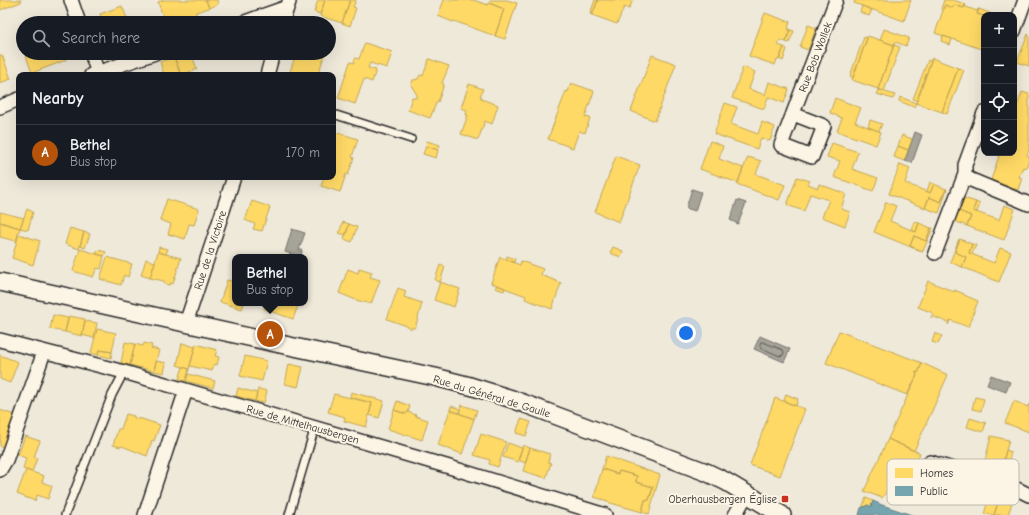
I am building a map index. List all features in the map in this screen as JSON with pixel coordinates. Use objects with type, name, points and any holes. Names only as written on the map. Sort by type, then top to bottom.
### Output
[{"type":"street","points":[[71,0],[77,16]]},
{"type":"street","name":"Rue Bob Wollek","points":[[793,114],[836,0]]},
{"type":"street","points":[[1017,23],[1025,0]]},
{"type":"street","points":[[259,16],[288,4]]},
{"type":"street","points":[[284,16],[288,4]]},
{"type":"street","points":[[92,60],[95,72]]},
{"type":"street","points":[[101,72],[135,60]]},
{"type":"street","points":[[268,72],[271,60]]},
{"type":"street","points":[[0,107],[16,100]]},
{"type":"street","points":[[935,253],[965,174],[965,165],[981,120]]},
{"type":"street","points":[[965,174],[969,179],[1029,204]]},
{"type":"street","name":"Rue de la Victoire","points":[[186,323],[233,180]]},
{"type":"street","name":"Rue du Général de Gaulle","points":[[0,282],[435,377],[483,390],[512,399],[706,472],[725,481],[782,515]]},
{"type":"street","name":"Rue de Mittelhausbergen","points":[[0,340],[124,372],[446,466],[605,515]]},
{"type":"street","points":[[0,470],[6,460],[44,352]]},
{"type":"street","points":[[146,515],[186,390]]},
{"type":"street","points":[[1019,490],[1029,495]]},
{"type":"street","points":[[735,515],[747,494]]},
{"type":"lane","points":[[336,115],[411,139]]},
{"type":"lane","points":[[65,515],[112,395],[124,372]]},
{"type":"lane","points":[[289,515],[315,428]]},
{"type":"water","points":[[915,132],[922,135],[912,163],[905,161]]},
{"type":"water","points":[[692,189],[701,192],[695,211],[686,208]]},
{"type":"water","points":[[737,200],[746,203],[738,224],[730,220]]},
{"type":"water","points":[[292,229],[305,233],[299,250],[302,250],[301,254],[291,254],[285,252]]},
{"type":"water","points":[[760,336],[790,349],[784,362],[754,349]]},
{"type":"water","points":[[991,375],[1010,382],[1006,392],[987,385]]},
{"type":"building: Homes","points":[[0,0],[21,0],[21,2],[0,10]]},
{"type":"building: Homes","points":[[164,0],[206,0],[209,8],[196,12],[196,15],[193,16],[163,16],[158,2]]},
{"type":"building: Homes","points":[[206,0],[217,0],[218,4],[209,8]]},
{"type":"building: Homes","points":[[318,0],[325,0],[320,14],[314,12]]},
{"type":"building: Homes","points":[[325,0],[350,0],[342,23],[336,21],[336,16],[320,16]]},
{"type":"building: Homes","points":[[350,0],[356,0],[353,7],[356,8],[350,26],[342,23]]},
{"type":"building: Homes","points":[[444,0],[473,0],[488,5],[489,3],[504,9],[495,36],[438,16]]},
{"type":"building: Homes","points":[[490,0],[507,0],[517,3],[505,39],[495,36],[504,9],[489,3]]},
{"type":"building: Homes","points":[[595,0],[598,0],[592,15],[590,14]]},
{"type":"building: Homes","points":[[598,0],[633,0],[629,9],[624,7],[617,24],[592,15]]},
{"type":"building: Homes","points":[[855,0],[911,0],[904,21],[854,3]]},
{"type":"building: Homes","points":[[944,0],[953,0],[965,4],[964,8],[954,5],[952,8],[945,5],[943,10],[941,9]]},
{"type":"building: Homes","points":[[965,4],[966,7],[977,11],[979,9],[977,14],[981,15],[981,49],[935,33],[945,5],[952,8],[954,5],[964,8]]},
{"type":"building: Homes","points":[[122,6],[126,16],[101,16],[100,14]]},
{"type":"building: Homes","points":[[862,6],[872,10],[869,16],[860,12]]},
{"type":"building: Homes","points":[[979,9],[987,12],[981,12],[981,15],[977,14]]},
{"type":"building: Homes","points":[[765,13],[790,22],[788,29],[790,29],[786,42],[780,40],[778,45],[784,47],[779,60],[777,59],[775,65],[749,56]]},
{"type":"building: Homes","points":[[808,25],[816,28],[808,50],[800,47]]},
{"type":"building: Homes","points":[[884,29],[909,38],[906,46],[895,42],[894,45],[880,40]]},
{"type":"building: Homes","points":[[790,30],[794,31],[789,43],[786,42]]},
{"type":"building: Homes","points":[[1028,34],[1029,66],[1017,62]]},
{"type":"building: Homes","points":[[868,36],[894,45],[878,89],[852,80]]},
{"type":"building: Homes","points":[[943,36],[952,39],[950,45],[941,41]]},
{"type":"building: Homes","points":[[864,37],[867,38],[853,78],[850,76]]},
{"type":"building: Homes","points":[[365,43],[392,52],[387,68],[370,63],[368,68],[376,70],[372,82],[364,79],[355,104],[338,98],[350,62],[354,63],[355,58],[359,59]]},
{"type":"building: Homes","points":[[894,45],[900,47],[884,91],[878,89]]},
{"type":"building: Homes","points":[[784,47],[787,49],[783,61],[779,59]]},
{"type":"building: Homes","points":[[0,55],[2,55],[11,79],[0,83]]},
{"type":"building: Homes","points":[[652,55],[676,64],[655,121],[631,111]]},
{"type":"building: Homes","points":[[932,58],[958,68],[942,112],[916,103]]},
{"type":"building: Homes","points":[[429,59],[449,66],[442,83],[444,84],[438,102],[437,101],[430,118],[408,110],[412,97],[416,98],[417,95],[411,85],[413,80],[418,79],[420,75],[423,76]]},
{"type":"building: Homes","points":[[27,60],[66,60],[35,72],[32,72]]},
{"type":"building: Homes","points":[[166,60],[175,60],[180,72],[163,72],[160,62]]},
{"type":"building: Homes","points":[[175,60],[194,60],[197,69],[189,72],[180,72]]},
{"type":"building: Homes","points":[[294,60],[323,60],[319,72],[290,72]]},
{"type":"building: Homes","points":[[928,60],[931,61],[917,101],[913,99]]},
{"type":"building: Homes","points":[[743,67],[755,72],[749,89],[765,95],[769,82],[789,89],[784,103],[768,97],[764,109],[732,98]]},
{"type":"building: Homes","points":[[958,68],[964,70],[947,114],[942,112]]},
{"type":"building: Homes","points":[[571,83],[594,91],[585,117],[590,118],[585,133],[579,131],[573,148],[548,139],[566,91],[568,92]]},
{"type":"building: Homes","points":[[469,84],[483,89],[480,97],[482,97],[481,99],[498,105],[492,124],[485,121],[478,140],[461,134],[468,115],[466,115],[467,110],[461,108]]},
{"type":"building: Homes","points":[[879,90],[895,95],[893,99],[877,94]]},
{"type":"building: Homes","points":[[1022,92],[1029,94],[1029,150],[1027,155],[1029,156],[1029,159],[1026,168],[1023,167],[1019,177],[1022,178],[1018,190],[991,180],[999,156],[1017,156],[1017,106]]},
{"type":"building: Homes","points":[[900,97],[916,103],[914,107],[899,101]]},
{"type":"building: Homes","points":[[835,98],[861,108],[855,122],[881,132],[876,145],[837,131],[842,118],[830,113]]},
{"type":"building: Homes","points":[[725,103],[737,107],[731,124],[758,134],[762,122],[775,127],[770,141],[761,138],[757,149],[714,134]]},
{"type":"building: Homes","points":[[870,120],[882,124],[879,131],[868,127]]},
{"type":"building: Homes","points":[[336,132],[358,139],[352,157],[354,158],[348,175],[346,174],[340,192],[321,186],[323,180],[336,180]]},
{"type":"building: Homes","points":[[902,135],[912,139],[908,150],[898,146]]},
{"type":"building: Homes","points":[[427,141],[440,145],[438,150],[426,146]]},
{"type":"building: Homes","points":[[710,141],[723,146],[719,159],[743,168],[738,183],[700,169]]},
{"type":"building: Homes","points":[[832,143],[858,152],[852,169],[878,178],[873,191],[834,177],[840,161],[827,157]]},
{"type":"building: Homes","points":[[426,146],[438,150],[436,158],[423,154]]},
{"type":"building: Homes","points":[[898,146],[908,150],[904,161],[894,157]]},
{"type":"building: Homes","points":[[616,156],[640,165],[619,222],[595,212]]},
{"type":"building: Homes","points":[[748,157],[761,161],[756,174],[785,185],[779,200],[737,184]]},
{"type":"building: Homes","points":[[900,164],[910,168],[905,183],[930,193],[934,184],[946,189],[941,202],[929,197],[925,208],[889,194]]},
{"type":"building: Homes","points":[[797,177],[810,181],[808,184],[818,188],[819,184],[846,194],[841,209],[850,212],[845,226],[822,217],[829,200],[810,194],[804,211],[787,205]]},
{"type":"building: Homes","points":[[930,182],[934,184],[930,193],[927,191]]},
{"type":"building: Homes","points":[[946,189],[939,213],[925,208],[929,197],[941,202]]},
{"type":"building: Homes","points":[[963,198],[959,211],[971,216],[967,226],[954,221]]},
{"type":"building: Homes","points":[[964,198],[976,202],[973,211],[999,220],[1004,205],[1015,209],[1004,240],[967,226],[971,216],[959,211]]},
{"type":"building: Homes","points":[[167,199],[199,209],[194,225],[189,224],[185,239],[168,234],[171,224],[160,220]]},
{"type":"building: Homes","points":[[252,201],[270,207],[262,231],[253,229],[255,224],[245,220]]},
{"type":"building: Homes","points":[[886,202],[896,206],[890,221],[916,232],[919,223],[931,228],[926,241],[914,236],[910,246],[923,252],[874,232]]},
{"type":"building: Homes","points":[[976,202],[980,204],[977,212],[973,211]]},
{"type":"building: Homes","points":[[27,209],[33,212],[28,230],[20,228]]},
{"type":"building: Homes","points":[[0,212],[24,218],[20,228],[0,222]]},
{"type":"building: Homes","points":[[915,221],[919,223],[916,232],[912,230]]},
{"type":"building: Homes","points":[[0,222],[20,228],[16,241],[0,237]]},
{"type":"building: Homes","points":[[343,222],[349,224],[346,235],[339,233]]},
{"type":"building: Homes","points":[[349,224],[357,227],[352,242],[344,239]]},
{"type":"building: Homes","points":[[70,228],[84,232],[79,249],[65,244]]},
{"type":"building: Homes","points":[[931,228],[933,228],[923,251],[910,246],[914,236],[926,241]]},
{"type":"building: Homes","points":[[84,232],[90,234],[85,248],[80,246]]},
{"type":"building: Homes","points":[[19,234],[40,241],[33,265],[12,258]]},
{"type":"building: Homes","points":[[959,239],[955,252],[966,257],[962,267],[950,262]]},
{"type":"building: Homes","points":[[960,239],[972,244],[969,253],[994,263],[1000,248],[1011,252],[999,282],[962,267],[966,257],[955,252]]},
{"type":"building: Homes","points":[[972,244],[976,245],[972,254],[969,253]]},
{"type":"building: Homes","points":[[159,247],[168,249],[166,254],[158,252]]},
{"type":"building: Homes","points":[[613,247],[623,251],[621,257],[610,253]]},
{"type":"building: Homes","points":[[80,249],[104,256],[101,269],[97,268],[93,277],[73,271]]},
{"type":"building: Homes","points":[[98,250],[106,252],[104,256],[96,254]]},
{"type":"building: Homes","points":[[158,252],[181,258],[173,284],[165,284],[164,281],[150,278]]},
{"type":"building: Homes","points":[[507,256],[515,259],[514,262],[506,259]]},
{"type":"building: Homes","points":[[107,257],[132,264],[128,277],[124,275],[121,285],[100,279]]},
{"type":"building: Homes","points":[[500,257],[520,265],[521,261],[543,269],[541,275],[561,283],[552,309],[525,299],[526,296],[491,283]]},
{"type":"building: Homes","points":[[146,259],[155,262],[150,278],[141,275]]},
{"type":"building: Homes","points":[[440,265],[445,267],[440,282],[435,280]]},
{"type":"building: Homes","points":[[359,268],[372,272],[370,277],[380,280],[371,304],[339,293],[348,269],[358,273]]},
{"type":"building: Homes","points":[[227,280],[232,281],[232,306],[220,302]]},
{"type":"building: Homes","points":[[928,281],[955,292],[955,290],[978,301],[968,327],[950,320],[949,323],[932,316],[931,318],[933,313],[918,307]]},
{"type":"building: Homes","points":[[440,282],[460,289],[454,307],[434,300]]},
{"type":"building: Homes","points":[[497,285],[505,288],[504,291],[495,288]]},
{"type":"building: Homes","points":[[398,288],[406,291],[404,297],[422,303],[414,328],[409,328],[387,319]]},
{"type":"building: Homes","points":[[233,306],[243,306],[242,309]]},
{"type":"building: Homes","points":[[265,306],[298,306],[293,319],[264,309]]},
{"type":"building: Homes","points":[[53,315],[68,318],[65,332],[50,329]]},
{"type":"building: Homes","points":[[69,316],[85,319],[82,336],[65,332]]},
{"type":"building: Homes","points":[[85,321],[97,323],[94,338],[82,335]]},
{"type":"building: Homes","points":[[97,329],[116,333],[112,352],[99,350],[98,355],[91,353]]},
{"type":"building: Homes","points":[[839,331],[922,363],[918,373],[916,372],[917,375],[907,395],[826,363]]},
{"type":"building: Homes","points":[[935,333],[942,336],[938,344],[932,342]]},
{"type":"building: Homes","points":[[125,342],[135,344],[130,365],[121,363]]},
{"type":"building: Homes","points":[[144,343],[152,345],[151,348],[159,350],[154,371],[130,365],[135,344],[143,346]]},
{"type":"building: Homes","points":[[182,343],[195,347],[189,369],[177,365]]},
{"type":"building: Homes","points":[[196,344],[217,350],[215,356],[219,357],[217,365],[214,364],[212,371],[190,366]]},
{"type":"building: Homes","points":[[99,350],[112,352],[111,358],[98,355]]},
{"type":"building: Homes","points":[[0,355],[18,362],[10,383],[0,379]]},
{"type":"building: Homes","points":[[245,356],[267,361],[262,381],[240,376]]},
{"type":"building: Homes","points":[[156,361],[166,363],[164,373],[154,371]]},
{"type":"building: Homes","points":[[922,363],[948,375],[914,451],[888,439],[917,375],[916,372],[918,373]]},
{"type":"building: Homes","points":[[289,364],[303,367],[298,387],[285,384]]},
{"type":"building: Homes","points":[[183,367],[189,369],[186,381],[179,379]]},
{"type":"building: Homes","points":[[188,374],[215,381],[213,388],[186,381]]},
{"type":"building: Homes","points":[[238,388],[257,393],[255,401],[236,396]]},
{"type":"building: Homes","points":[[258,389],[267,391],[264,403],[255,401]]},
{"type":"building: Homes","points":[[351,392],[384,401],[379,418],[369,415],[372,403],[350,397]]},
{"type":"building: Homes","points":[[334,394],[372,403],[366,427],[344,421],[345,417],[328,412]]},
{"type":"building: Homes","points":[[786,394],[798,399],[796,406],[784,401]]},
{"type":"building: Homes","points":[[975,397],[984,399],[981,411],[972,409]]},
{"type":"building: Homes","points":[[775,398],[805,409],[780,476],[750,465]]},
{"type":"building: Homes","points":[[397,401],[410,406],[406,414],[394,410]]},
{"type":"building: Homes","points":[[1014,401],[1028,407],[1029,404],[1029,432],[1005,423]]},
{"type":"building: Homes","points":[[462,405],[477,410],[474,419],[459,413]]},
{"type":"building: Homes","points":[[451,406],[460,409],[459,413],[450,410]]},
{"type":"building: Homes","points":[[0,410],[15,415],[3,447],[0,446]]},
{"type":"building: Homes","points":[[394,410],[406,414],[408,412],[428,420],[422,440],[388,429]]},
{"type":"building: Homes","points":[[450,410],[474,419],[462,454],[438,445]]},
{"type":"building: Homes","points":[[126,414],[134,416],[134,418],[139,418],[160,425],[154,441],[152,440],[147,456],[122,446],[113,445],[118,429],[121,429]]},
{"type":"building: Homes","points":[[970,418],[986,423],[983,432],[967,427]]},
{"type":"building: Homes","points":[[521,419],[531,422],[526,436],[516,433]]},
{"type":"building: Homes","points":[[481,434],[506,442],[498,467],[489,464],[490,460],[474,455]]},
{"type":"building: Homes","points":[[25,436],[40,441],[34,457],[37,458],[32,472],[23,469],[26,458],[18,455]]},
{"type":"building: Homes","points":[[991,436],[1009,440],[1004,459],[985,459]]},
{"type":"building: Homes","points":[[888,439],[920,453],[918,459],[887,459],[887,491],[882,498],[864,491]]},
{"type":"building: Homes","points":[[508,443],[522,448],[518,462],[503,457]]},
{"type":"building: Homes","points":[[523,445],[530,448],[525,463],[518,460]]},
{"type":"building: Homes","points":[[530,448],[550,454],[548,462],[551,463],[546,478],[523,471]]},
{"type":"building: Homes","points":[[1006,450],[1011,452],[1009,459],[1004,459]]},
{"type":"building: Homes","points":[[606,456],[660,475],[649,514],[642,512],[645,500],[649,500],[653,487],[636,482],[637,476],[619,471],[618,474],[602,469]]},
{"type":"building: Homes","points":[[602,469],[618,474],[619,471],[637,476],[636,482],[653,487],[649,500],[645,500],[642,512],[594,497]]},
{"type":"building: Homes","points":[[26,470],[44,476],[42,482],[52,486],[48,499],[37,495],[35,501],[17,494]]},
{"type":"building: Homes","points":[[866,498],[873,501],[871,507],[868,505],[862,508]]},
{"type":"building: Homes","points":[[987,505],[997,505],[994,515],[984,514]]},
{"type":"building: Homes","points":[[997,505],[1011,505],[1008,515],[994,515]]},
{"type":"building: Public","points":[[873,501],[912,515],[859,515],[861,508],[868,505],[871,507]]},
{"type":"place","name":"Bethel","points":[[270,334]]},
{"type":"place","name":"Oberhausbergen Église","points":[[785,499]]}]
